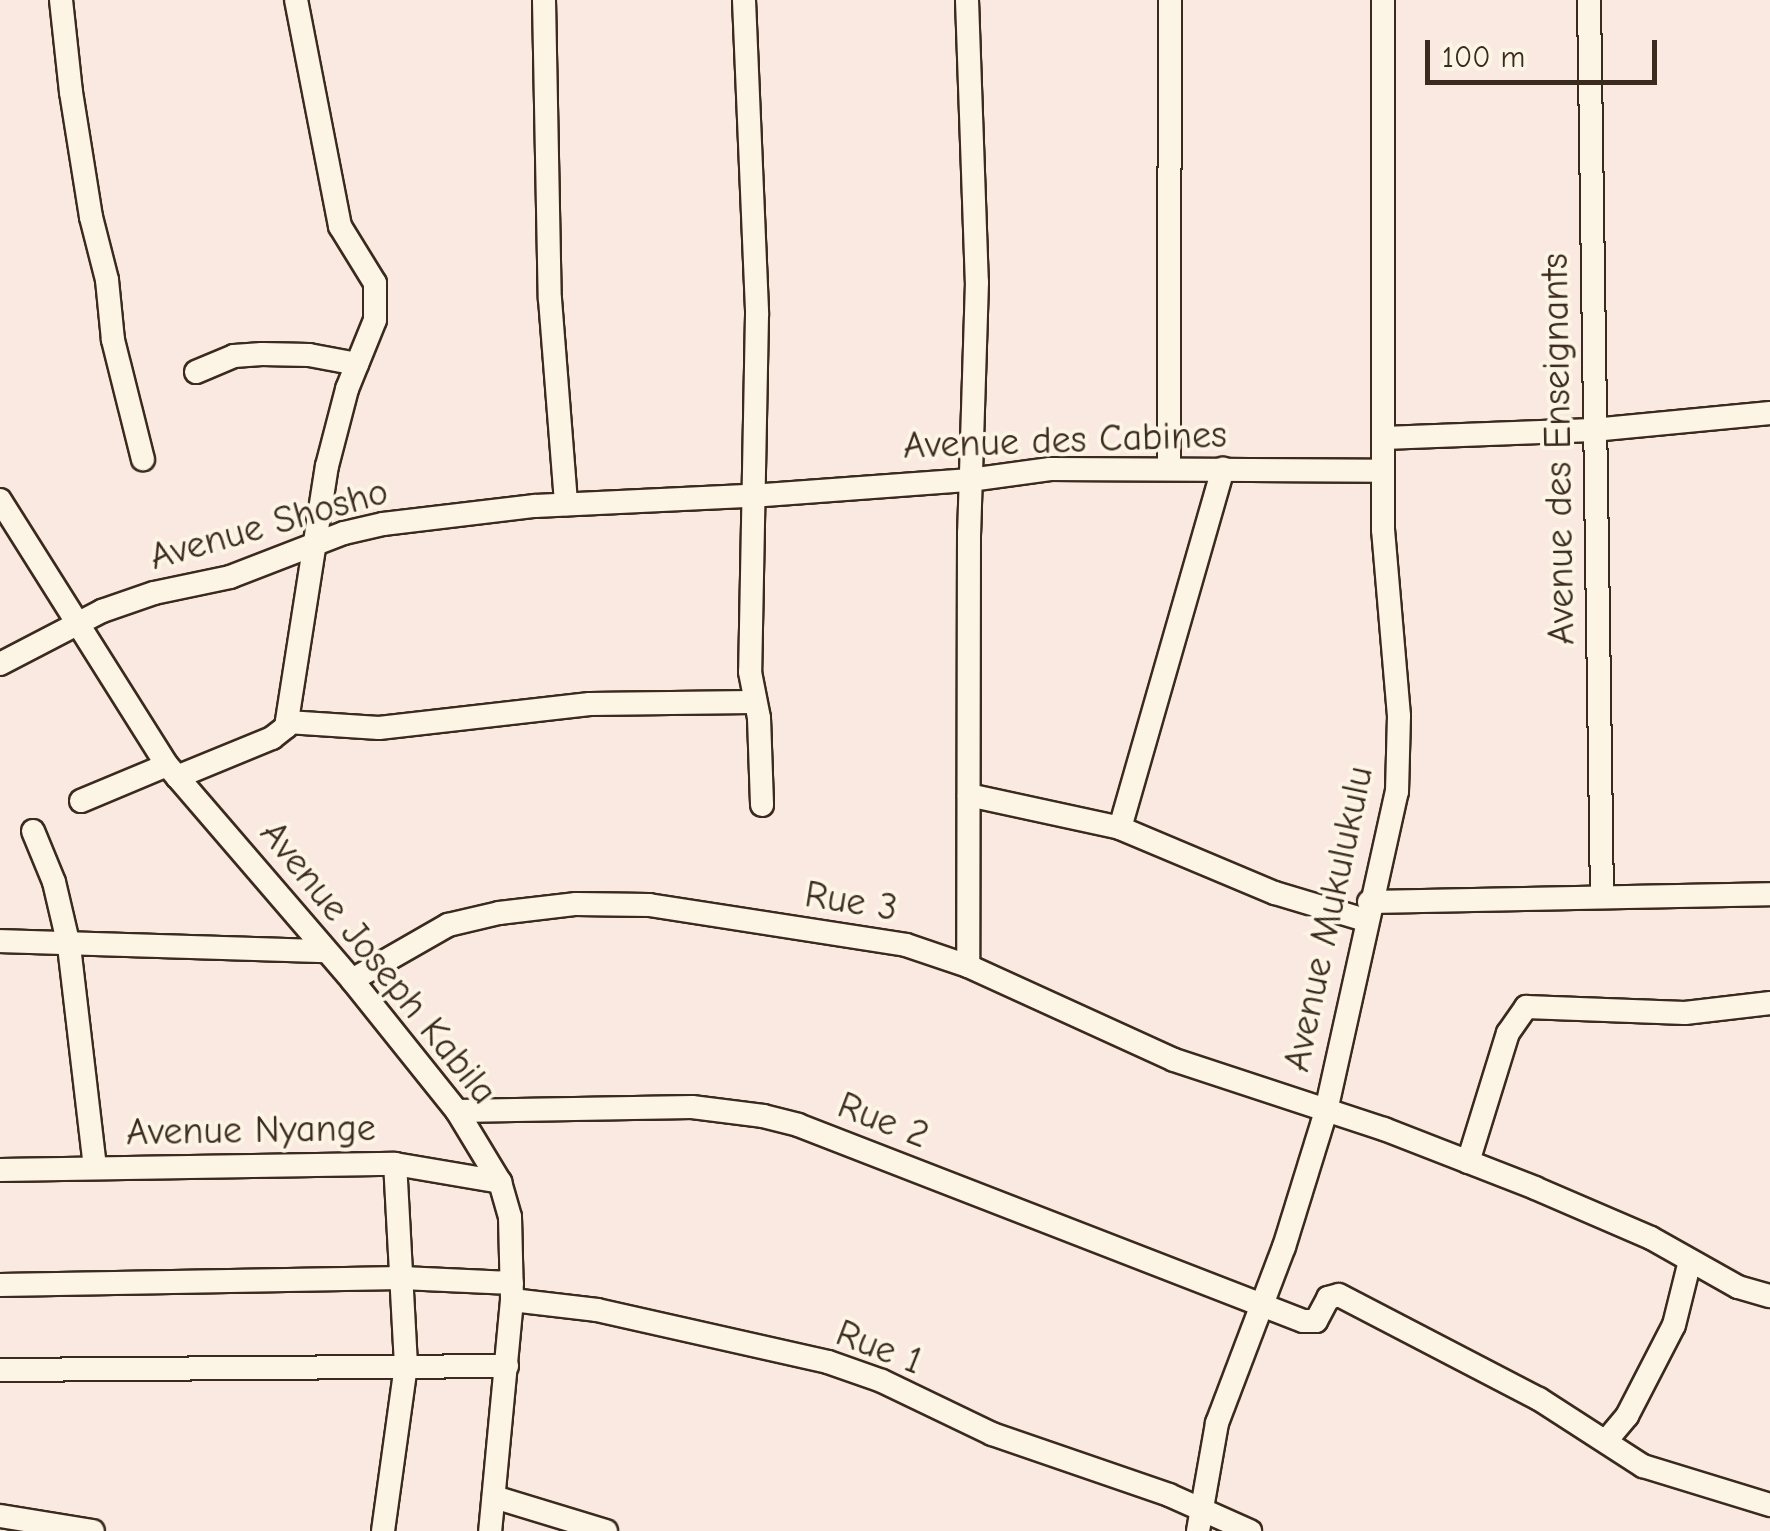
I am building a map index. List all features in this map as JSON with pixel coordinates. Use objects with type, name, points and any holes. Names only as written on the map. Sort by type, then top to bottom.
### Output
[{"type":"street","points":[[62,0],[91,218],[108,280],[112,340],[142,459]]},
{"type":"street","points":[[81,801],[272,738],[287,722],[328,466],[357,364],[376,320],[375,283],[340,226],[296,0]]},
{"type":"street","points":[[544,0],[550,298],[566,504]]},
{"type":"street","points":[[744,0],[757,242],[751,496],[752,702],[759,718],[762,805]]},
{"type":"street","points":[[966,0],[977,282],[970,480],[968,966]]},
{"type":"street","points":[[1169,466],[1170,0]]},
{"type":"street","name":"Avenue Mukulukulu","points":[[1201,1523],[1218,1423],[1326,1112],[1367,911],[1393,816],[1398,752],[1396,669],[1384,545],[1383,0]]},
{"type":"street","name":"Avenue des Enseignants","points":[[1589,0],[1602,897]]},
{"type":"street","points":[[196,372],[234,356],[262,354],[357,364]]},
{"type":"street","points":[[1384,438],[1593,430],[1770,413]]},
{"type":"street","name":"Avenue des Cabines","points":[[751,496],[970,480],[1050,468],[1383,470]]},
{"type":"street","points":[[1120,828],[1223,468]]},
{"type":"street","name":"Avenue Shosho","points":[[0,664],[75,624],[140,598],[230,577],[344,532],[383,524],[566,504],[751,496]]},
{"type":"street","name":"Avenue Joseph Kabila","points":[[0,500],[75,624],[172,771],[352,980],[457,1111],[500,1182],[510,1217],[512,1292],[490,1531]]},
{"type":"street","points":[[287,722],[380,728],[590,704],[752,702]]},
{"type":"street","points":[[969,795],[1120,828],[1290,899],[1367,911],[1602,897],[1770,894]]},
{"type":"street","points":[[33,831],[54,882],[69,946],[95,1167]]},
{"type":"street","name":"Rue 3","points":[[352,980],[448,925],[499,912],[576,904],[686,910],[906,946],[968,966],[1154,1052],[1468,1162],[1651,1238],[1738,1287],[1770,1296]]},
{"type":"street","points":[[0,942],[324,951]]},
{"type":"street","points":[[1468,1162],[1508,1032],[1526,1007],[1685,1013],[1770,1004]]},
{"type":"street","name":"Rue 2","points":[[457,1111],[642,1106],[763,1116],[1312,1322],[1328,1298],[1339,1295],[1539,1399],[1606,1441]]},
{"type":"street","points":[[383,1531],[406,1366],[395,1164]]},
{"type":"street","name":"Avenue Nyange","points":[[0,1170],[395,1164],[436,1175],[500,1182]]},
{"type":"street","points":[[1690,1261],[1674,1325],[1627,1416],[1606,1441],[1643,1466],[1770,1505]]},
{"type":"street","name":"Rue 1","points":[[0,1285],[402,1278],[512,1292],[828,1362],[882,1381],[992,1434],[1169,1496],[1201,1523],[1250,1531]]},
{"type":"street","points":[[0,1370],[507,1366]]},
{"type":"street","points":[[494,1496],[606,1531]]},
{"type":"street","points":[[0,1516],[94,1531]]}]
